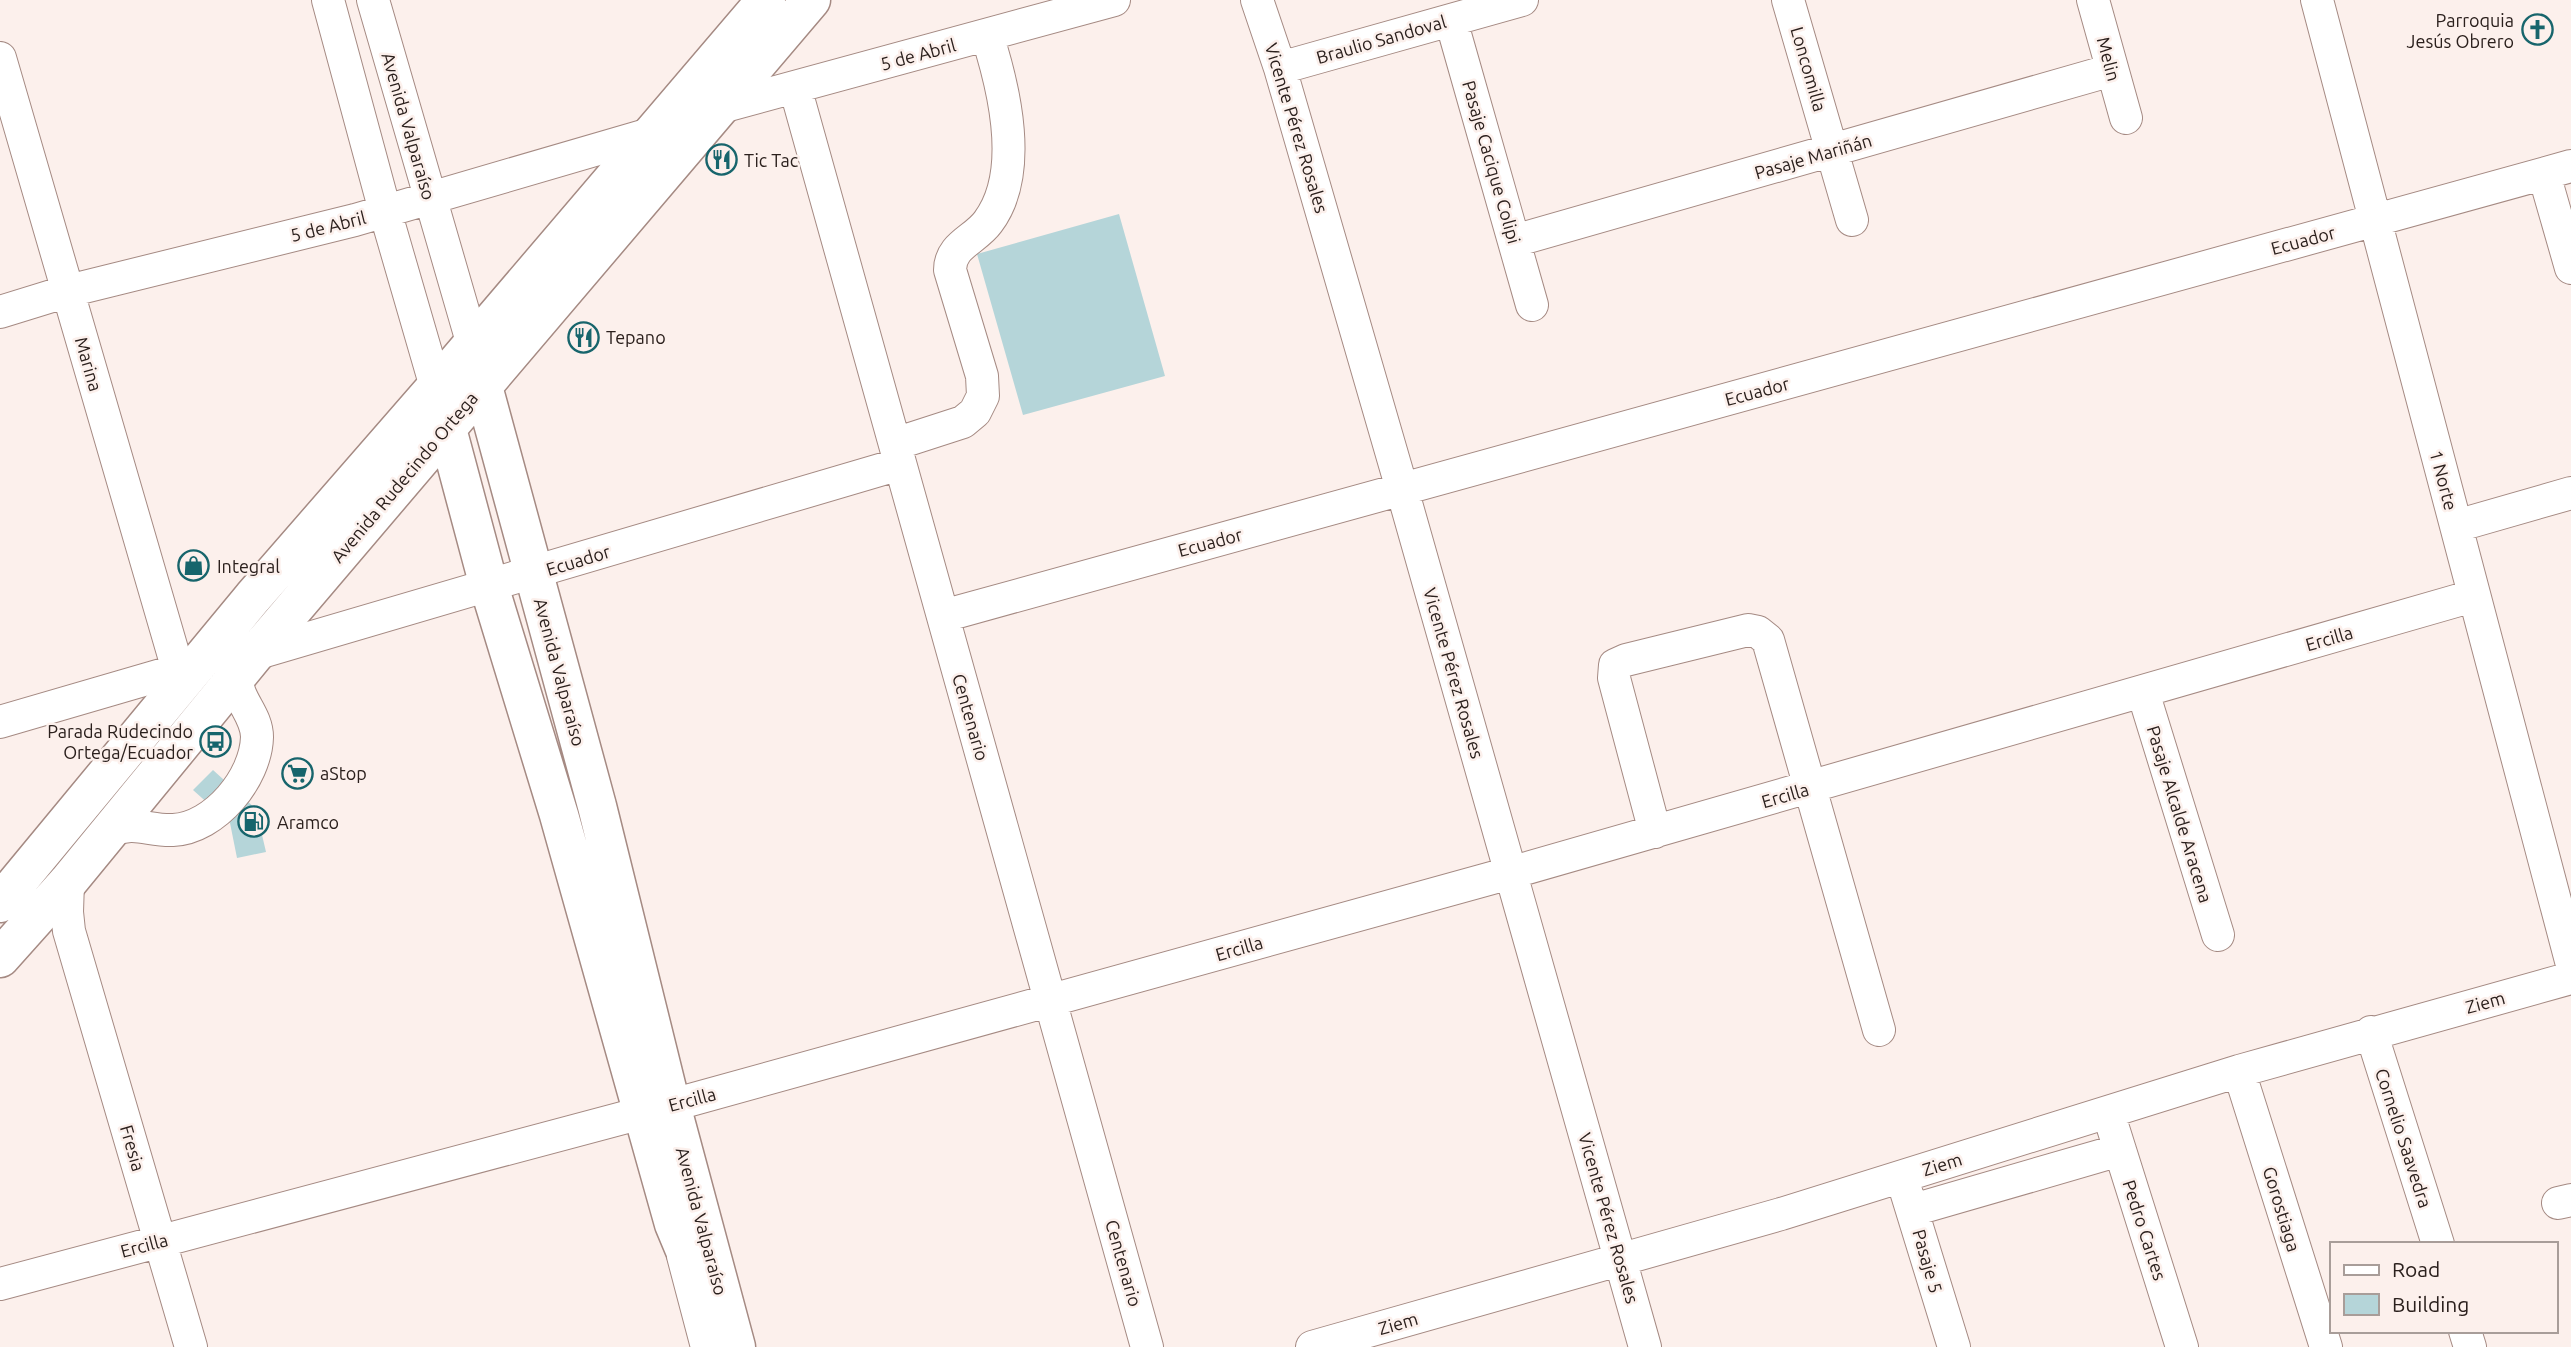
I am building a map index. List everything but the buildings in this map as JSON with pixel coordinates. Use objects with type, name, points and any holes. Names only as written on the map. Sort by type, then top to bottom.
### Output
[{"type":"main road","name":"Avenida Rudecindo Ortega","points":[[0,903],[177,677],[253,597],[436,387],[765,0]]},
{"type":"main road","name":"Avenida Rudecindo Ortega","points":[[9,948],[68,882],[246,665],[811,0]]},
{"type":"main road","name":"Avenida Valparaíso","points":[[472,345],[597,806],[657,1108],[674,1224],[727,1347]]},
{"type":"main road","name":"Avenida Valparaíso","points":[[436,387],[489,586],[559,815],[736,1347]]},
{"type":"street","name":"Avenida Valparaíso","points":[[328,0],[436,387]]},
{"type":"street","name":"Avenida Valparaíso","points":[[373,0],[472,345]]},
{"type":"street","name":"5 de Abril","points":[[721,107],[1114,0]]},
{"type":"street","name":"Vicente Pérez Rosales","points":[[1257,0],[1280,68],[1402,489],[1645,1347]]},
{"type":"street","name":"Braulio Sandoval","points":[[1280,68],[1522,0]]},
{"type":"street","name":"Loncomilla","points":[[1788,0],[1852,220]]},
{"type":"street","name":"Melin","points":[[2093,0],[2126,118]]},
{"type":"street","name":"1 Norte","points":[[2317,0],[2571,961]]},
{"type":"street","name":"Pasaje Cacique Colipi","points":[[1451,20],[1532,305]]},
{"type":"street","name":"Ecuador","points":[[246,665],[898,454],[963,422],[975,412],[983,396],[982,376],[950,264],[955,251],[988,224],[1001,200],[1006,183],[1008,165],[1005,106],[987,35]]},
{"type":"street","name":"Marina","points":[[0,58],[177,677]]},
{"type":"street","name":"Pasaje Mariñán","points":[[1514,241],[2112,70]]},
{"type":"street","name":"Centenario","points":[[795,87],[1147,1347]]},
{"type":"street","name":"5 de Abril","points":[[0,312],[68,291],[385,211],[653,133]]},
{"type":"street","name":"Ecuador","points":[[943,616],[2557,170]]},
{"type":"street","points":[[2557,170],[2571,268]]},
{"type":"street","points":[[2456,526],[2571,493]]},
{"type":"street","name":"Ercilla","points":[[0,1284],[657,1108],[1510,873],[2473,596]]},
{"type":"street","points":[[1655,832],[1614,678],[1615,665],[1748,630],[1758,632],[1768,640],[1880,1030]]},
{"type":"street","points":[[110,831],[136,824],[169,830],[183,829],[216,810],[240,788],[249,772],[257,734],[252,713],[238,690],[246,665]]},
{"type":"street","points":[[0,722],[177,677]]},
{"type":"street","name":"Pasaje Alcalde Aracena","points":[[2143,692],[2218,935]]},
{"type":"street","name":"Fresia","points":[[68,882],[67,912],[75,950],[191,1347]]},
{"type":"street","points":[[9,948],[49,940],[75,950]]},
{"type":"street","name":"Ziem","points":[[1312,1347],[1621,1260],[2371,1032],[2571,978]]},
{"type":"street","name":"Cornelio Saavedra","points":[[2371,1032],[2437,1242]]},
{"type":"street","name":"Gorostiaga","points":[[2239,1071],[2326,1347]]},
{"type":"street","name":"Pedro Cartes","points":[[2108,1112],[2182,1347]]},
{"type":"street","points":[[1913,1210],[2120,1150]]},
{"type":"street","name":"Pasaje 5","points":[[1900,1177],[1913,1210],[1954,1347]]},
{"type":"street","name":"Avenida Valparaíso","points":[[674,1224],[707,1347]]},
{"type":"place","name":"Parroquia Jesús Obrero","points":[[2537,30]]},
{"type":"place","name":"Tic Tac","points":[[721,160]]},
{"type":"place","name":"Tepano","points":[[583,337]]},
{"type":"place","name":"Integral","points":[[194,566]]},
{"type":"place","name":"Parada Rudecindo Ortega/Ecuador","points":[[216,741]]},
{"type":"place","name":"aStop","points":[[297,773]]},
{"type":"place","name":"Aramco","points":[[254,822]]}]
